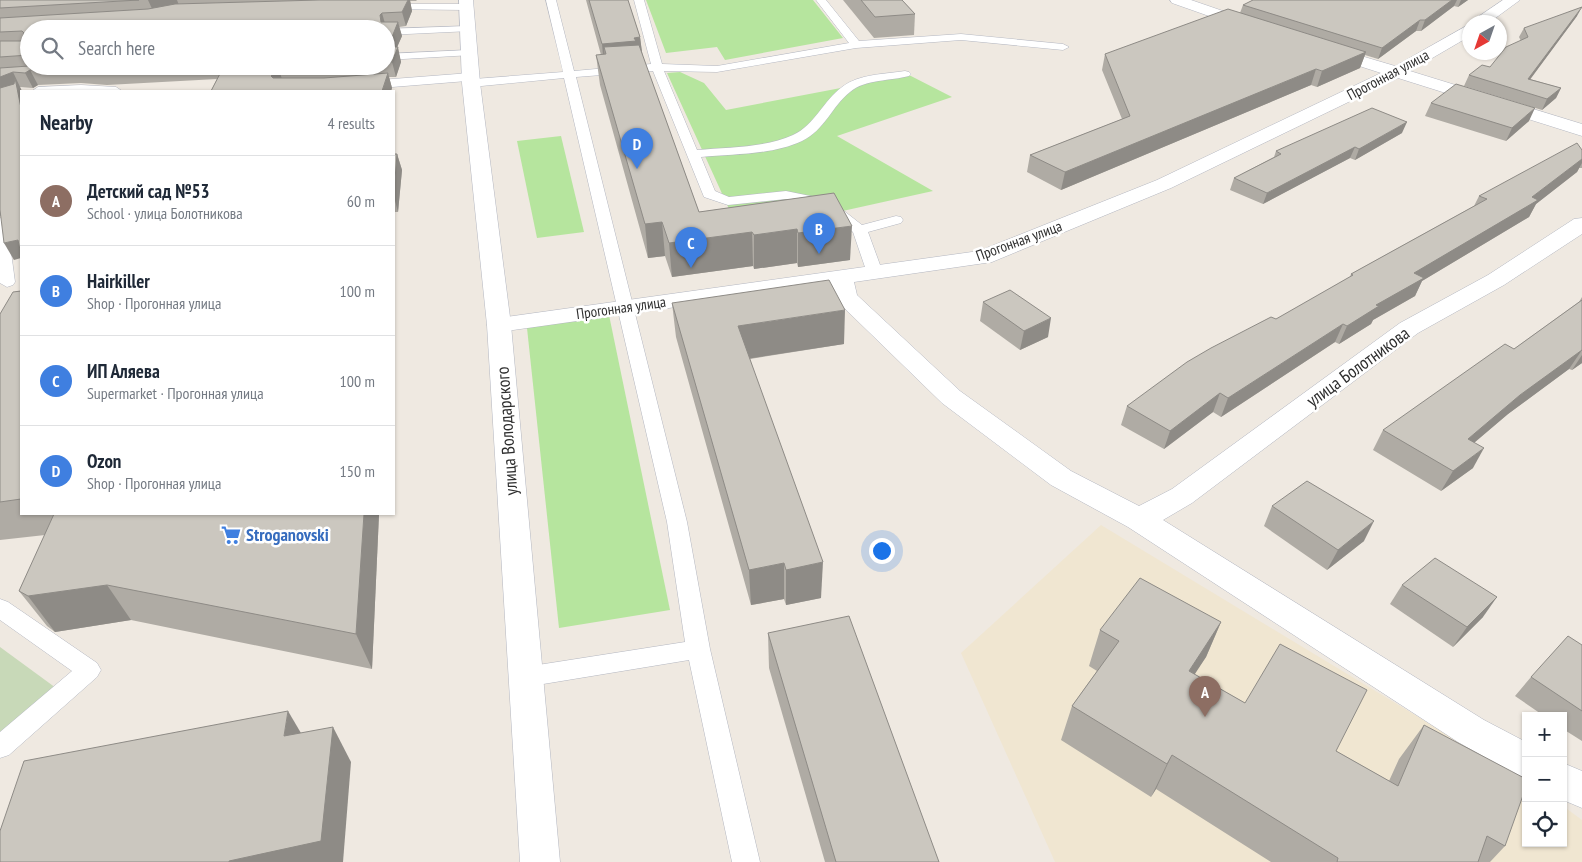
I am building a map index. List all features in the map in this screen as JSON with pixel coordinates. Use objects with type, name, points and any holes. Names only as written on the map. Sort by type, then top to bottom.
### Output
[{"type":"street","points":[[1177,0],[1268,32]]},
{"type":"street","points":[[1194,7],[1210,0]]},
{"type":"street","points":[[1490,15],[1513,0]]},
{"type":"street","name":"Прогонная улица","points":[[499,325],[984,257],[1164,184],[1397,72],[1462,34]]},
{"type":"street","name":"улица Володарского","points":[[468,42],[499,325],[540,862]]},
{"type":"street","points":[[1314,46],[1582,130]]},
{"type":"street","name":"улица Болотникова","points":[[1139,519],[1182,496],[1410,328],[1496,280],[1582,224]]},
{"type":"street","points":[[841,276],[846,297],[951,397],[1061,478],[1139,519],[1470,732],[1522,758]]},
{"type":"street","points":[[1567,782],[1582,790]]},
{"type":"lane","points":[[551,0],[624,307],[678,522],[698,649],[746,862]]},
{"type":"lane","points":[[639,0],[657,67],[709,194],[728,201],[786,195],[824,203],[860,230],[875,273]]},
{"type":"lane","points":[[822,0],[856,45]]},
{"type":"lane","points":[[378,7],[468,42],[568,75],[657,67],[716,69],[856,45],[961,37],[1063,47]]},
{"type":"lane","points":[[395,33],[468,42]]},
{"type":"lane","points":[[395,55],[468,42]]},
{"type":"lane","points":[[395,70],[468,42]]},
{"type":"lane","points":[[692,154],[773,144],[797,139],[811,131],[847,88],[905,74]]},
{"type":"lane","points":[[352,86],[381,75]]},
{"type":"lane","points":[[60,90],[98,90]]},
{"type":"lane","points":[[860,230],[896,220]]},
{"type":"lane","points":[[0,222],[7,282]]},
{"type":"lane","points":[[0,608],[89,670],[0,747]]},
{"type":"lane","points":[[525,677],[698,649]]},
{"type":"shaded area","points":[[1101,525],[1522,780],[1522,847],[1567,847],[1567,809],[1582,820],[1582,862],[1055,862],[961,653]]},
{"type":"green space","points":[[646,0],[813,0],[843,38],[725,60],[717,47],[666,53]]},
{"type":"green space","points":[[680,72],[704,83],[726,110],[909,75],[952,97],[837,136],[933,191],[820,216],[730,211],[667,73]]},
{"type":"green space","points":[[561,136],[584,232],[537,238],[517,141]]},
{"type":"green space","points":[[609,315],[670,610],[559,628],[527,328]]},
{"type":"green space","points":[[0,647],[56,688],[0,734]]},
{"type":"building","points":[[0,0],[139,0],[0,8]]},
{"type":"building","points":[[319,0],[408,0],[402,12],[382,13],[380,15],[381,20],[20,20],[20,31],[0,32],[0,18],[148,9],[175,4]]},
{"type":"building","points":[[589,0],[628,0],[640,37],[634,38],[636,41],[602,44]]},
{"type":"building","points":[[861,0],[902,0],[915,14],[875,17]]},
{"type":"building","points":[[1253,0],[1452,0],[1425,20],[1420,20],[1382,48],[1243,5]]},
{"type":"building","points":[[1582,7],[1528,79],[1561,88],[1547,99],[1469,75],[1482,65],[1490,67],[1496,60],[1507,60],[1507,47],[1528,37],[1524,28]]},
{"type":"building","points":[[1228,9],[1366,52],[1322,71],[1316,69],[1065,172],[1030,155],[1130,116],[1105,54]]},
{"type":"building","points":[[0,41],[20,41],[20,56],[0,57]]},
{"type":"building","points":[[639,45],[699,212],[834,193],[852,226],[798,233],[797,229],[754,235],[752,232],[669,243],[662,222],[645,224],[596,55],[606,54],[604,47]]},
{"type":"building","points":[[20,67],[20,73],[13,72],[0,77],[0,68]]},
{"type":"building","points":[[219,75],[272,75],[271,76],[273,78],[324,78],[387,75],[382,90],[212,90]]},
{"type":"building","points":[[15,78],[20,103],[20,250],[18,240],[4,243],[0,210],[0,88],[14,84]]},
{"type":"building","points":[[1456,84],[1535,108],[1512,128],[1431,103]]},
{"type":"building","points":[[1372,108],[1407,122],[1359,149],[1355,147],[1267,193],[1234,178],[1281,154],[1276,151]]},
{"type":"building","points":[[1577,143],[1582,150],[1582,159],[1532,197],[1538,200],[1414,273],[1424,278],[1376,305],[1379,306],[1347,326],[1343,324],[1228,398],[1220,393],[1170,431],[1127,406],[1187,362],[1271,317],[1276,319],[1353,275],[1351,274],[1487,199],[1479,196]]},
{"type":"building","points":[[395,154],[397,154],[395,179]]},
{"type":"building","points":[[829,280],[845,310],[738,326],[823,562],[786,570],[784,563],[749,570],[672,303]]},
{"type":"building","points":[[1010,290],[1051,318],[1024,331],[983,302]]},
{"type":"building","points":[[20,291],[20,499],[0,502],[0,314],[13,292]]},
{"type":"building","points":[[1582,300],[1582,350],[1520,395],[1468,439],[1484,448],[1453,471],[1383,430],[1505,344],[1514,349]]},
{"type":"building","points":[[1307,481],[1374,521],[1338,550],[1272,506]]},
{"type":"building","name":"Stroganovski","points":[[54,515],[364,515],[356,634],[107,585],[28,596],[19,591]]},
{"type":"building","points":[[1435,558],[1497,597],[1467,627],[1402,585]]},
{"type":"building","points":[[1140,578],[1221,622],[1189,671],[1245,703],[1280,644],[1367,690],[1336,751],[1398,786],[1424,725],[1522,777],[1522,798],[1505,846],[1487,836],[1478,862],[1337,862],[1338,858],[1172,755],[1167,764],[1072,706],[1119,641],[1100,630]]},
{"type":"building","points":[[849,616],[939,862],[836,862],[768,633]]},
{"type":"building","points":[[1568,636],[1582,645],[1582,711],[1531,677]]},
{"type":"building","points":[[288,711],[284,736],[333,727],[321,841],[229,862],[0,862],[0,831],[24,761]]},
{"type":"place","name":"Ozon","points":[[637,169]]},
{"type":"place","name":"Hairkiller","points":[[819,254]]},
{"type":"place","name":"ИП Аляева","points":[[691,268]]},
{"type":"place","name":"Stroganovski","points":[[231,535]]},
{"type":"place","name":"Детский сад №53","points":[[1205,717]]}]
